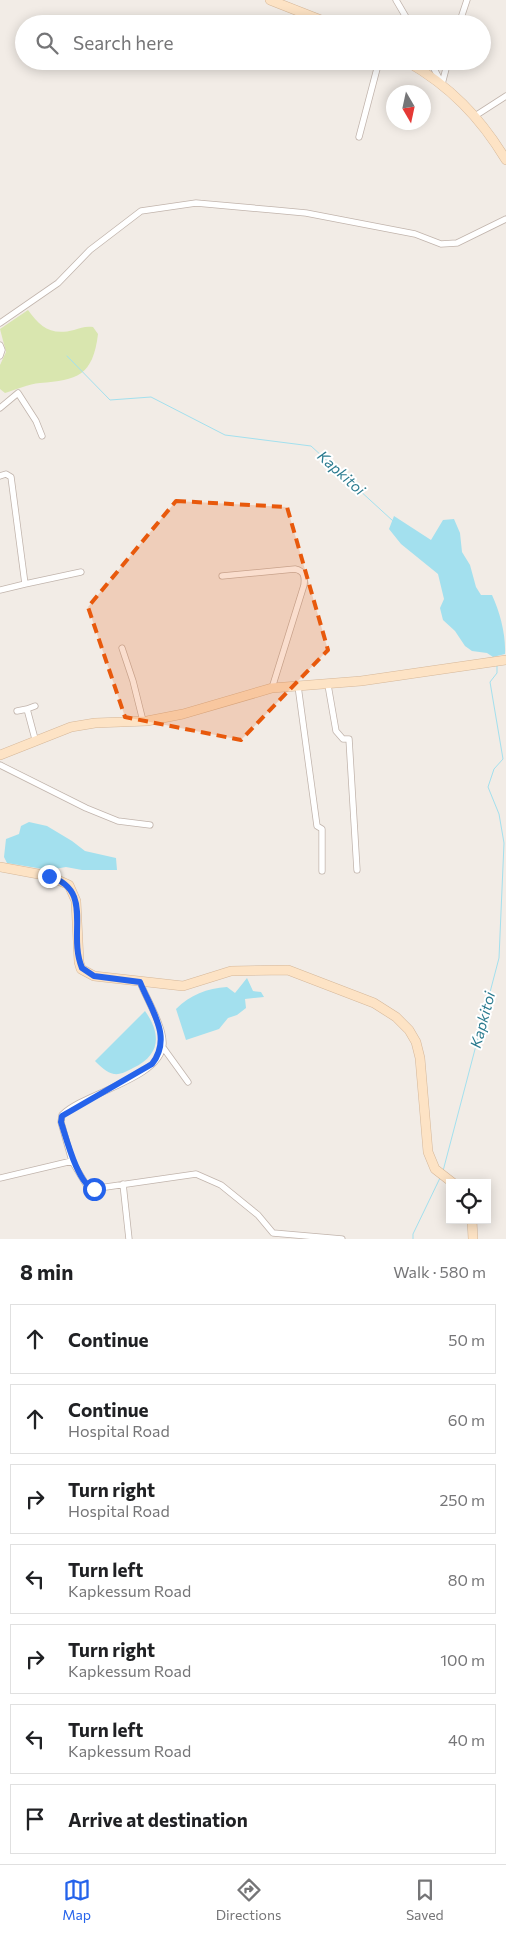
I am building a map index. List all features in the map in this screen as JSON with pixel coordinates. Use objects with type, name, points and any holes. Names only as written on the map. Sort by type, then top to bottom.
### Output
[{"type":"street","points":[[270,0],[308,15]]},
{"type":"street","points":[[396,0],[405,15]]},
{"type":"street","points":[[463,15],[467,0]]},
{"type":"street","points":[[359,137],[377,70]]},
{"type":"street","points":[[420,70],[442,84],[475,116],[506,160]]},
{"type":"street","points":[[435,70],[442,84]]},
{"type":"street","points":[[442,84],[446,70]]},
{"type":"street","points":[[475,116],[506,96]]},
{"type":"street","points":[[0,323],[58,283],[90,250],[141,212],[196,203],[306,213],[415,234],[448,245],[457,243],[506,219]]},
{"type":"street","points":[[0,345],[2,350],[0,356]]},
{"type":"street","points":[[0,408],[18,394],[36,421],[42,436]]},
{"type":"street","points":[[0,476],[6,474],[11,477],[25,584]]},
{"type":"street","points":[[222,576],[295,569],[300,570],[304,575],[304,585],[272,688]]},
{"type":"street","points":[[0,590],[81,572]]},
{"type":"street","points":[[122,648],[143,721]]},
{"type":"street","points":[[0,755],[35,739],[87,724],[143,721],[198,711],[272,688],[328,685],[506,660]]},
{"type":"street","points":[[328,685],[336,731],[343,739],[349,739],[357,870]]},
{"type":"street","points":[[298,686],[317,826],[322,829],[322,871]]},
{"type":"street","points":[[16,711],[35,706]]},
{"type":"street","points":[[27,709],[35,739]]},
{"type":"street","points":[[0,765],[86,808],[118,821],[150,825]]},
{"type":"street","points":[[0,867],[49,876],[69,885],[76,901],[76,934],[82,968],[100,977],[183,986],[231,972],[288,970],[374,1003],[403,1024],[416,1042],[420,1058],[428,1152],[435,1169],[448,1179]]},
{"type":"street","points":[[140,982],[161,1033],[162,1046],[158,1057],[145,1069],[62,1116],[61,1122],[72,1161],[90,1188],[196,1174],[222,1185],[258,1214],[273,1234],[342,1239]]},
{"type":"street","points":[[162,1046],[188,1082]]},
{"type":"street","points":[[0,1178],[72,1161]]},
{"type":"street","points":[[123,1184],[129,1239]]},
{"type":"street","points":[[472,1224],[473,1239]]},
{"type":"highlighted area","points":[[176,501],[287,507],[328,650],[241,740],[125,717],[88,607]]},
{"type":"green space","points":[[28,310],[37,321],[53,331],[66,332],[93,327],[98,334],[96,348],[87,367],[73,377],[31,385],[5,393],[0,389],[0,365],[6,352],[0,329]]},
{"type":"water","points":[[394,516],[431,540],[443,520],[454,519],[460,533],[462,552],[470,565],[476,587],[481,595],[492,595],[495,602],[503,631],[505,654],[493,657],[487,653],[472,651],[465,646],[455,631],[443,620],[440,608],[444,599],[438,574],[401,544],[389,529]]},
{"type":"water","points":[[29,822],[47,826],[85,851],[116,858],[117,870],[82,870],[66,867],[49,870],[7,863],[4,857],[6,839],[19,834],[21,826]]},
{"type":"water","points":[[247,978],[253,991],[261,992],[264,997],[245,999],[246,1008],[237,1015],[228,1018],[219,1029],[186,1040],[176,1009],[193,996],[213,989],[227,987],[235,993]]},
{"type":"water","points":[[145,1011],[156,1036],[156,1044],[153,1051],[142,1063],[126,1071],[116,1074],[106,1071],[95,1061]]},
{"type":"waterway","name":"Kapkitoi","points":[[67,356],[110,400],[151,397],[225,435],[311,446],[393,521]]},
{"type":"waterway","name":"Kapkitoi","points":[[443,1171],[499,958],[504,843],[499,814],[488,787],[494,769],[503,759],[490,682],[497,673],[497,666]]},
{"type":"waterway","name":"Kapkitoi","points":[[413,1239],[413,1234],[440,1178]]},
{"type":"route","points":[[49,876],[69,885],[75,896],[76,934],[79,962],[82,968],[87,973],[106,979],[140,982],[161,1033],[163,1043],[158,1057],[152,1064],[64,1113],[62,1116],[61,1122],[71,1149],[72,1161],[88,1186],[94,1189]]}]
